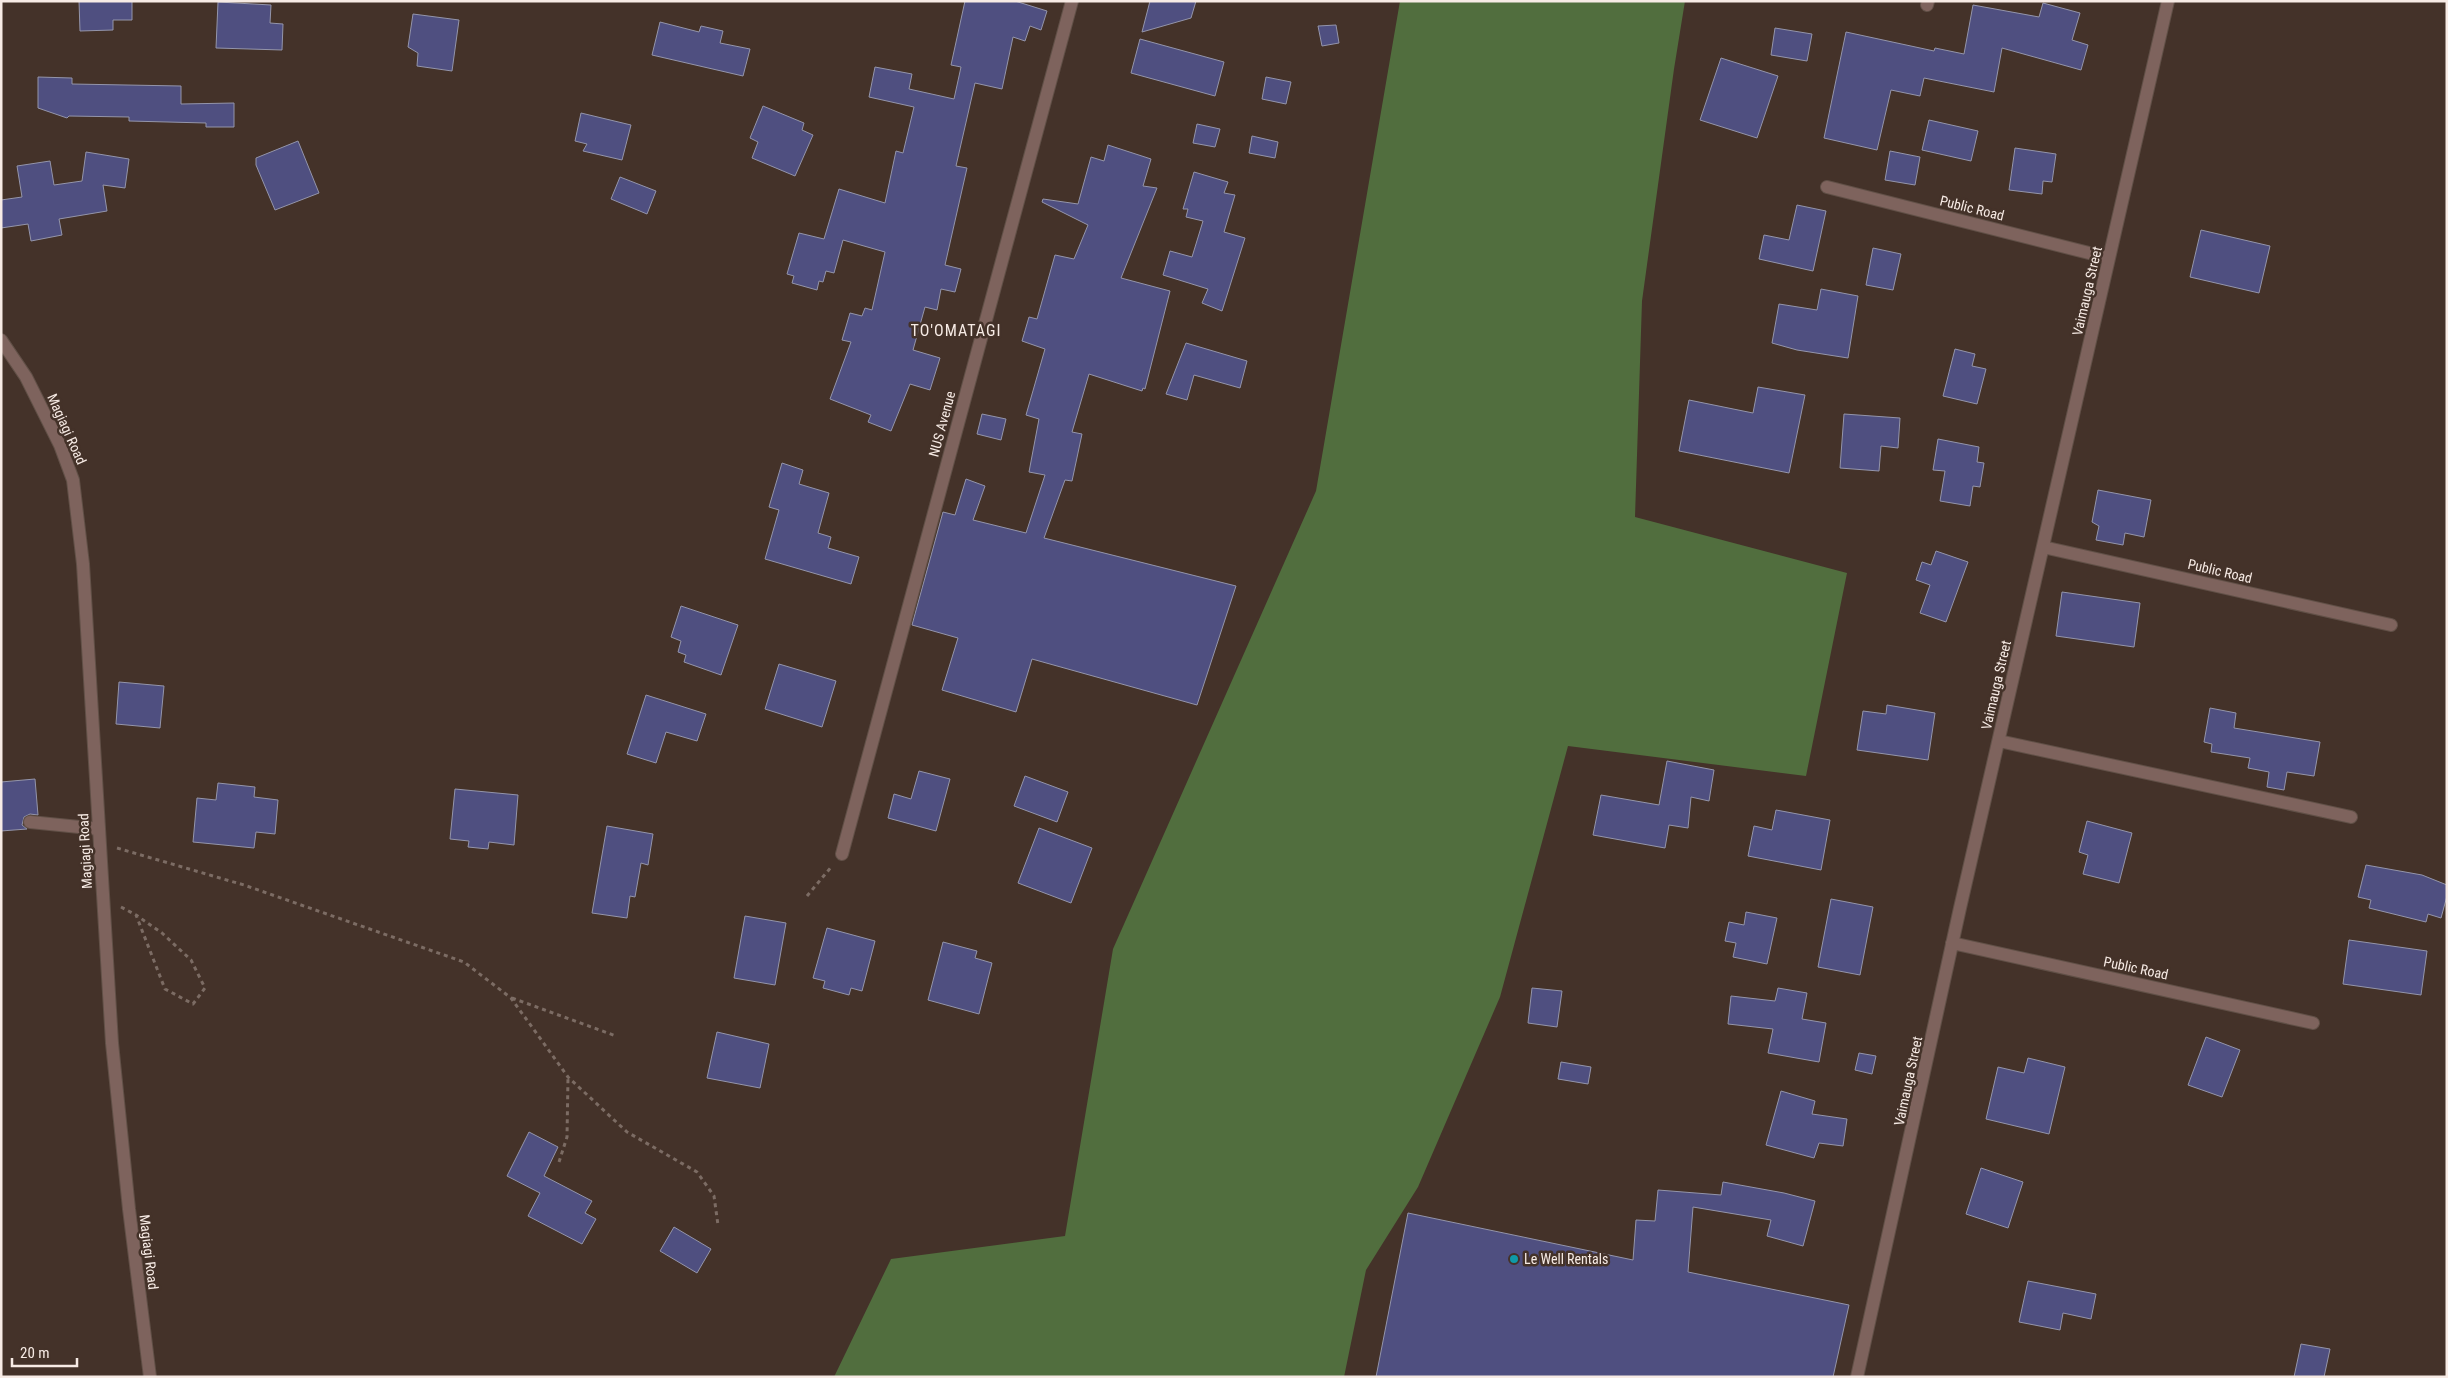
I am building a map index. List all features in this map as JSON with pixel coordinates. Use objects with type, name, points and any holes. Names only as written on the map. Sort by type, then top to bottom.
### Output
[{"type":"street","name":"NUS Avenue","points":[[842,854],[1072,1]]},
{"type":"street","name":"Vaimauga Street","points":[[1858,1377],[1952,943],[2168,1]]},
{"type":"street","name":"Public Road","points":[[1827,187],[2110,258]]},
{"type":"street","name":"Magiagi Road","points":[[1,340],[26,377],[60,445],[73,480],[83,564],[114,1062],[129,1209],[150,1377]]},
{"type":"street","name":"Public Road","points":[[2043,547],[2391,625]]},
{"type":"street","points":[[1999,741],[2352,817]]},
{"type":"street","points":[[30,822],[99,828]]},
{"type":"street","name":"Public Road","points":[[1952,943],[2313,1023]]},
{"type":"path","points":[[100,842],[244,885],[464,962],[511,998],[568,1077],[627,1132],[697,1172],[714,1196],[718,1225]]},
{"type":"path","points":[[806,896],[842,854]]},
{"type":"path","points":[[103,897],[136,915],[162,933],[192,960],[205,988],[192,1004],[165,989],[136,915]]},
{"type":"path","points":[[511,998],[616,1036]]},
{"type":"path","points":[[559,1162],[567,1137],[568,1077]]},
{"type":"green space","points":[[1400,1],[1685,1],[1642,301],[1635,517],[1847,573],[1806,776],[1568,746],[1500,997],[1418,1187],[1366,1270],[1344,1377],[834,1377],[891,1259],[1065,1236],[1113,949],[1316,491]]},
{"type":"building","points":[[79,1],[132,1],[132,20],[113,20],[113,30],[80,31]]},
{"type":"building","points":[[965,1],[1015,1],[1047,11],[1041,30],[1030,26],[1025,41],[1013,37],[1002,89],[975,83],[956,166],[967,168],[945,265],[961,269],[955,292],[941,289],[937,310],[925,307],[913,350],[940,358],[930,390],[910,384],[891,431],[868,422],[871,415],[830,399],[851,342],[842,340],[850,313],[862,316],[865,308],[872,310],[885,252],[843,240],[834,273],[826,271],[823,282],[819,281],[817,290],[792,283],[794,276],[787,274],[799,233],[824,239],[839,189],[885,203],[896,151],[903,153],[914,107],[869,97],[875,67],[912,74],[909,89],[954,99],[961,67],[951,65]]},
{"type":"building","points":[[1150,1],[1196,1],[1191,18],[1142,32]]},
{"type":"building","points":[[218,2],[271,5],[270,23],[283,24],[282,50],[216,48]]},
{"type":"building","points":[[2043,3],[2080,13],[2072,40],[2088,45],[2081,70],[2002,48],[1994,92],[1924,78],[1920,96],[1891,90],[1877,150],[1824,138],[1846,32],[1934,51],[1935,48],[1964,54],[1973,5],[2039,17]]},
{"type":"building","points":[[413,14],[459,20],[452,71],[417,66],[418,53],[408,47]]},
{"type":"building","points":[[660,22],[699,32],[701,26],[723,31],[720,43],[750,49],[743,76],[652,55]]},
{"type":"building","points":[[1336,25],[1339,43],[1322,46],[1318,26]]},
{"type":"building","points":[[1775,28],[1812,34],[1807,61],[1771,55]]},
{"type":"building","points":[[1140,39],[1224,62],[1215,96],[1131,73]]},
{"type":"building","points":[[1721,58],[1778,76],[1757,138],[1700,120]]},
{"type":"building","points":[[38,77],[72,78],[72,84],[181,86],[181,104],[234,103],[234,127],[206,127],[206,123],[129,121],[129,117],[69,116],[67,118],[38,108]]},
{"type":"building","points":[[1266,77],[1291,82],[1286,104],[1262,99]]},
{"type":"building","points":[[763,106],[804,123],[802,130],[813,135],[795,176],[752,158],[758,142],[750,138]]},
{"type":"building","points":[[581,113],[631,125],[622,160],[583,151],[587,144],[575,141]]},
{"type":"building","points":[[1929,120],[1978,131],[1971,161],[1922,150]]},
{"type":"building","points":[[1197,124],[1220,129],[1215,147],[1193,143]]},
{"type":"building","points":[[1252,136],[1278,142],[1275,158],[1249,153]]},
{"type":"building","points":[[298,141],[319,193],[275,210],[256,165],[256,158]]},
{"type":"building","points":[[1108,145],[1151,159],[1143,186],[1157,188],[1121,278],[1170,291],[1145,389],[1143,388],[1142,391],[1089,374],[1072,432],[1082,434],[1072,481],[1065,480],[1044,538],[1236,586],[1197,705],[1032,659],[1016,712],[942,690],[958,638],[912,625],[943,512],[955,515],[966,479],[985,486],[973,520],[1026,533],[1045,475],[1029,472],[1039,419],[1026,415],[1045,349],[1022,341],[1029,317],[1037,319],[1055,255],[1074,259],[1088,225],[1042,202],[1043,199],[1078,204],[1091,157],[1104,161]]},
{"type":"building","points":[[2015,148],[2056,154],[2052,182],[2043,181],[2042,194],[2009,190]]},
{"type":"building","points":[[1890,151],[1920,157],[1915,185],[1885,180]]},
{"type":"building","points":[[86,152],[129,159],[125,188],[103,185],[107,211],[59,219],[62,235],[31,241],[28,224],[1,228],[1,200],[22,197],[17,166],[50,161],[54,185],[82,181]]},
{"type":"building","points":[[1194,172],[1228,182],[1224,193],[1235,195],[1224,232],[1245,238],[1222,311],[1202,303],[1208,289],[1163,275],[1170,251],[1192,257],[1203,221],[1186,217],[1188,209],[1183,209]]},
{"type":"building","points":[[620,177],[656,191],[647,214],[611,199]]},
{"type":"building","points":[[1797,205],[1826,211],[1813,271],[1759,259],[1764,235],[1789,240]]},
{"type":"building","points":[[2201,230],[2270,246],[2259,293],[2190,277]]},
{"type":"building","points":[[1873,248],[1901,254],[1893,290],[1866,285]]},
{"type":"building","points":[[1821,289],[1858,296],[1848,358],[1797,350],[1772,343],[1779,304],[1817,310]]},
{"type":"building","points":[[1186,343],[1247,361],[1240,388],[1194,375],[1187,400],[1166,394]]},
{"type":"building","points":[[1955,349],[1975,354],[1972,366],[1986,369],[1977,404],[1943,396]]},
{"type":"building","points":[[1758,387],[1805,395],[1789,473],[1679,451],[1689,400],[1753,413]]},
{"type":"building","points":[[982,414],[1006,419],[1001,440],[977,434]]},
{"type":"building","points":[[1844,414],[1900,418],[1898,448],[1881,446],[1879,471],[1840,468]]},
{"type":"building","points":[[1938,439],[1979,447],[1977,462],[1984,463],[1980,487],[1973,486],[1970,506],[1940,501],[1945,471],[1933,470]]},
{"type":"building","points":[[782,463],[803,470],[799,484],[829,493],[818,533],[831,537],[828,548],[859,557],[851,584],[765,559],[779,510],[769,507]]},
{"type":"building","points":[[2098,490],[2151,500],[2144,537],[2125,533],[2123,545],[2096,540],[2099,526],[2092,522]]},
{"type":"building","points":[[1936,551],[1968,562],[1946,622],[1920,613],[1930,585],[1916,580],[1922,562],[1931,565]]},
{"type":"building","points":[[2062,592],[2140,603],[2134,647],[2056,636]]},
{"type":"building","points":[[681,606],[738,625],[721,675],[684,662],[686,655],[678,652],[681,641],[671,637]]},
{"type":"building","points":[[779,664],[836,681],[822,727],[765,709]]},
{"type":"building","points":[[119,682],[164,686],[160,728],[116,724]]},
{"type":"building","points":[[646,695],[706,714],[697,741],[666,732],[656,763],[627,754]]},
{"type":"building","points":[[1887,705],[1935,713],[1928,760],[1857,750],[1863,711],[1886,714]]},
{"type":"building","points":[[2210,708],[2236,713],[2234,728],[2320,742],[2314,776],[2287,772],[2284,790],[2267,787],[2269,772],[2248,768],[2250,758],[2211,752],[2212,744],[2204,742]]},
{"type":"building","points":[[1667,761],[1714,770],[1709,801],[1691,797],[1688,828],[1669,825],[1665,848],[1593,835],[1601,795],[1659,805]]},
{"type":"building","points":[[919,771],[950,779],[936,831],[888,818],[894,794],[911,799]]},
{"type":"building","points":[[1025,776],[1068,792],[1057,822],[1014,806]]},
{"type":"building","points":[[35,779],[38,815],[30,814],[24,817],[22,825],[27,829],[1,831],[1,782]]},
{"type":"building","points":[[218,783],[255,787],[254,797],[278,800],[275,834],[256,832],[254,848],[193,842],[197,798],[216,800]]},
{"type":"building","points":[[455,789],[518,795],[514,845],[489,842],[488,849],[468,847],[469,841],[450,839]]},
{"type":"building","points":[[1776,810],[1830,820],[1821,870],[1748,856],[1754,826],[1772,830]]},
{"type":"building","points":[[2087,821],[2132,833],[2119,883],[2083,874],[2088,855],[2079,852]]},
{"type":"building","points":[[607,826],[653,834],[648,865],[641,863],[635,897],[630,896],[627,918],[592,913]]},
{"type":"building","points":[[1039,828],[1092,848],[1071,903],[1018,883]]},
{"type":"building","points":[[2366,865],[2422,875],[2447,885],[2447,896],[2441,918],[2428,914],[2426,922],[2369,908],[2371,900],[2358,897]]},
{"type":"building","points":[[1831,899],[1873,907],[1860,975],[1818,967]]},
{"type":"building","points":[[1746,912],[1777,918],[1767,964],[1733,957],[1736,943],[1725,941],[1729,922],[1744,925]]},
{"type":"building","points":[[745,916],[786,923],[775,985],[734,978]]},
{"type":"building","points":[[827,928],[875,941],[862,991],[851,988],[849,995],[823,988],[825,981],[813,978]]},
{"type":"building","points":[[2349,940],[2427,951],[2421,995],[2343,984]]},
{"type":"building","points":[[943,942],[977,951],[975,958],[992,963],[979,1014],[928,1000]]},
{"type":"building","points":[[1532,988],[1562,991],[1557,1027],[1528,1023]]},
{"type":"building","points":[[1778,988],[1807,993],[1802,1019],[1826,1023],[1819,1062],[1768,1053],[1773,1029],[1728,1024],[1731,996],[1775,1001]]},
{"type":"building","points":[[717,1032],[769,1044],[760,1088],[707,1078]]},
{"type":"building","points":[[2206,1037],[2240,1050],[2222,1097],[2188,1085]]},
{"type":"building","points":[[1859,1053],[1876,1056],[1872,1074],[1855,1070]]},
{"type":"building","points":[[2028,1058],[2065,1067],[2049,1134],[1986,1119],[1998,1067],[2024,1073]]},
{"type":"building","points":[[1561,1062],[1591,1067],[1588,1084],[1558,1079]]},
{"type":"building","points":[[1781,1091],[1815,1101],[1812,1114],[1847,1119],[1843,1146],[1819,1143],[1814,1158],[1766,1145]]},
{"type":"building","points":[[529,1132],[558,1147],[544,1176],[592,1201],[585,1213],[596,1219],[582,1244],[528,1216],[540,1193],[507,1176]]},
{"type":"building","points":[[1981,1168],[2023,1182],[2008,1228],[1966,1214]]},
{"type":"building","name":"Le Well Rentals","points":[[1723,1182],[1784,1193],[1815,1201],[1803,1246],[1767,1236],[1771,1220],[1693,1207],[1688,1272],[1849,1305],[1833,1377],[1376,1377],[1408,1213],[1633,1260],[1636,1220],[1655,1221],[1658,1190],[1721,1195]]},
{"type":"building","points":[[674,1227],[711,1249],[697,1273],[660,1251]]},
{"type":"building","points":[[2028,1281],[2096,1294],[2091,1319],[2063,1313],[2060,1330],[2019,1322]]},
{"type":"building","points":[[2301,1344],[2330,1349],[2324,1377],[2294,1377]]},
{"type":"place","name":"Le Well Rentals","points":[[1514,1259]]},
{"type":"district","name":"TO'OMATAGI","points":[[956,330]]}]
